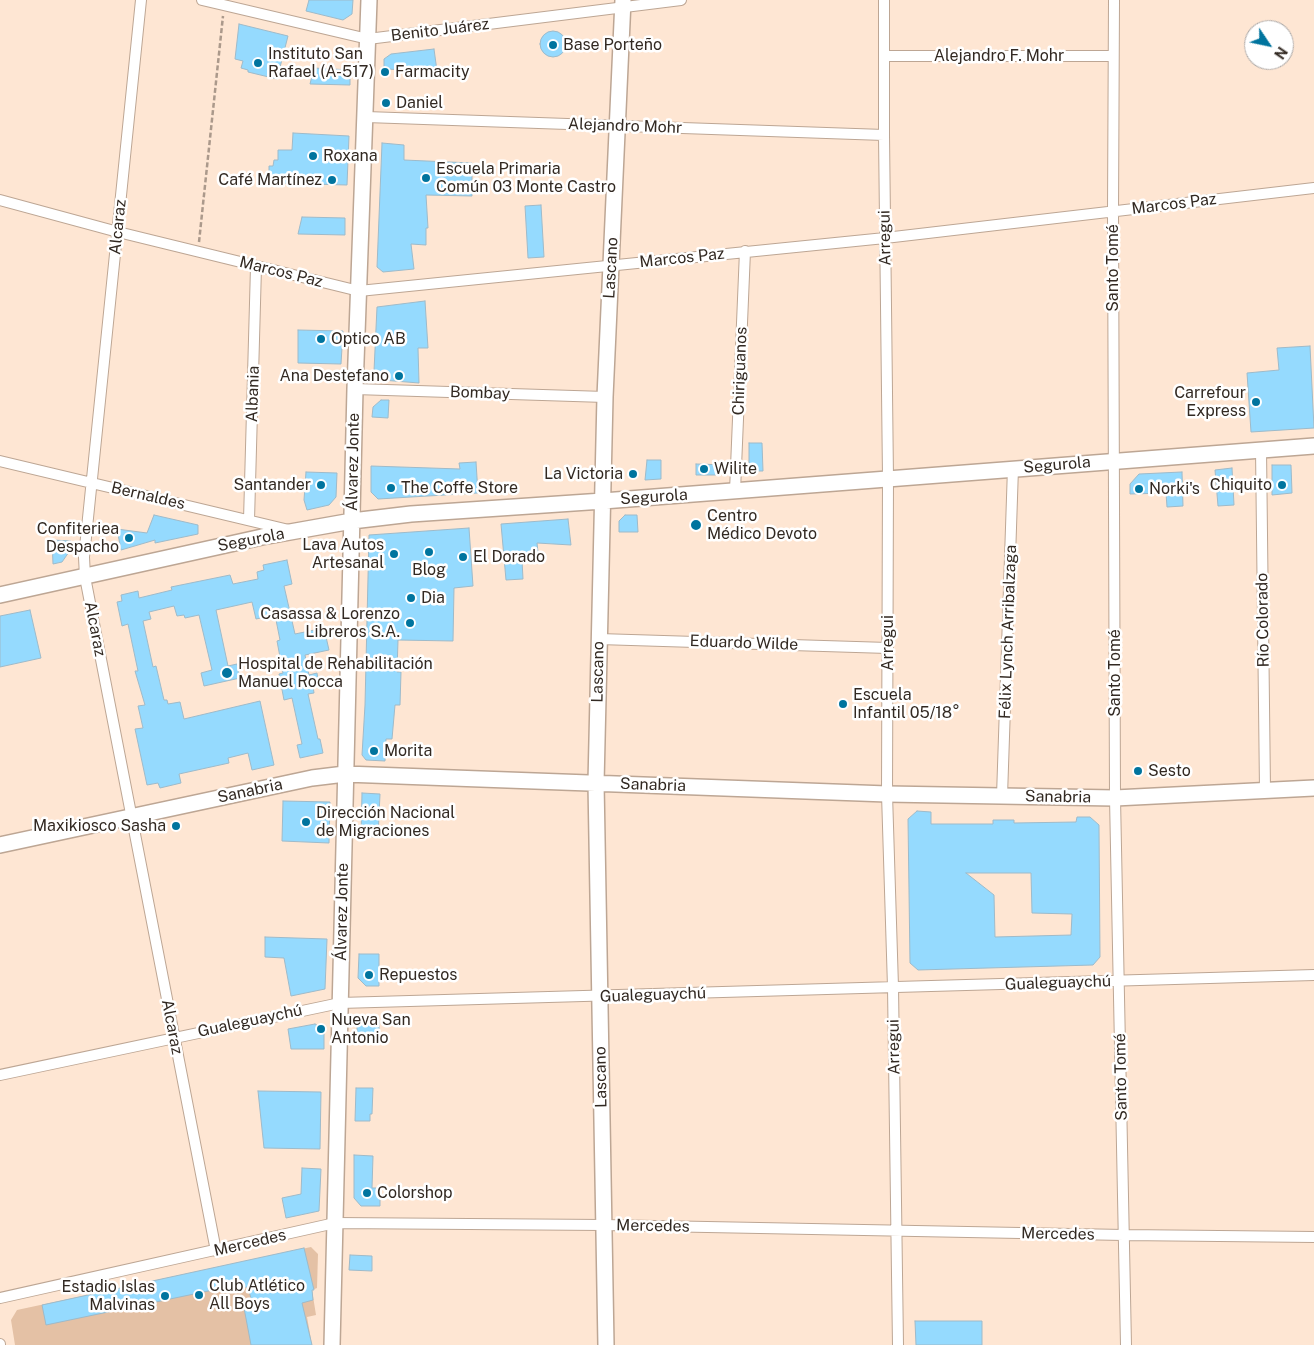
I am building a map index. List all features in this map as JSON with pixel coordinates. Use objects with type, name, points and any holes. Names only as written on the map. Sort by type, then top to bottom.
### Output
[{"type":"street","name":"Alcaraz","points":[[141,0],[84,557],[84,577],[216,1251]]},
{"type":"street","name":"Benito Juárez","points":[[202,0],[368,39],[623,4],[681,0]]},
{"type":"street","name":"Álvarez Jonte","points":[[332,1345],[355,389],[369,0]]},
{"type":"street","name":"Arregui","points":[[884,0],[888,478],[887,794],[893,988],[898,1345]]},
{"type":"street","name":"Santo Tomé","points":[[1114,0],[1115,798],[1126,1345]]},
{"type":"street","name":"Lascano","points":[[606,1345],[596,782],[605,397],[623,4]]},
{"type":"street","name":"Alejandro F. Mohr","points":[[885,56],[1114,56]]},
{"type":"street","name":"Alejandro Mohr","points":[[366,117],[884,135]]},
{"type":"street","name":"Marcos Paz","points":[[0,200],[256,267],[359,291],[885,238],[1314,188]]},
{"type":"street","name":"Chiriguanos","points":[[734,491],[745,251]]},
{"type":"street","name":"Albania","points":[[249,520],[256,267]]},
{"type":"street","name":"Bombay","points":[[355,389],[605,397]]},
{"type":"street","name":"Segurola","points":[[0,595],[216,546],[352,521],[411,514],[604,501],[1314,446]]},
{"type":"street","name":"Río Colorado","points":[[1261,449],[1265,790]]},
{"type":"street","name":"Bernaldes","points":[[0,462],[296,531]]},
{"type":"street","name":"Félix Lynch Arribalzaga","points":[[1002,796],[1014,468]]},
{"type":"street","name":"Eduardo Wilde","points":[[599,639],[888,648]]},
{"type":"street","name":"Sanabria","points":[[0,845],[312,778],[345,774],[887,794],[1115,798],[1314,788]]},
{"type":"street","name":"Gualeguaychú","points":[[0,1075],[340,1003],[1314,975]]},
{"type":"street","name":"Mercedes","points":[[0,1298],[335,1223],[603,1225],[1124,1236],[1314,1237]]},
{"type":"path","points":[[198,251],[224,5]]},
{"type":"shaded area","name":"Club Atlético All Boys","points":[[311,1247],[318,1254],[317,1288],[312,1290],[316,1315],[307,1317],[312,1345],[15,1345],[11,1320],[17,1310]]},
{"type":"building","points":[[309,0],[353,0],[352,14],[343,20],[306,11]]},
{"type":"building","name":"Instituto San Rafael (A-517)","points":[[239,24],[288,36],[277,79],[248,72],[248,70],[241,68],[243,61],[235,59]]},
{"type":"building","name":"Base Porteño","points":[[553,31],[562,35],[566,44],[562,53],[553,57],[544,53],[540,44],[544,35]]},
{"type":"building","points":[[434,49],[437,71],[384,69],[384,59],[391,54]]},
{"type":"building","points":[[314,68],[350,70],[350,85],[310,84]]},
{"type":"building","points":[[293,133],[349,136],[347,185],[269,183],[269,166],[273,166],[274,160],[278,160],[278,150],[292,150]]},
{"type":"building","points":[[382,143],[404,145],[404,160],[472,163],[472,196],[426,195],[428,228],[426,228],[426,245],[411,244],[414,269],[383,272],[377,267]]},
{"type":"building","points":[[541,205],[544,257],[528,258],[525,206]]},
{"type":"building","points":[[302,217],[345,218],[345,235],[298,234]]},
{"type":"building","points":[[425,301],[428,348],[418,348],[419,383],[382,380],[374,371],[377,307]]},
{"type":"building","points":[[298,330],[343,331],[341,364],[298,363]]},
{"type":"building","points":[[1310,346],[1314,428],[1251,432],[1247,373],[1279,370],[1277,348]]},
{"type":"building","points":[[381,400],[389,400],[388,418],[372,417],[373,407]]},
{"type":"building","points":[[749,443],[762,443],[763,471],[754,471],[749,468]]},
{"type":"building","points":[[647,460],[661,460],[661,479],[645,480]]},
{"type":"building","points":[[476,462],[478,493],[378,499],[371,492],[371,466],[460,469],[459,463]]},
{"type":"building","points":[[696,464],[729,465],[729,471],[718,475],[696,475]]},
{"type":"building","name":"Chiquito","points":[[1272,465],[1291,465],[1292,493],[1272,495]]},
{"type":"building","points":[[1232,468],[1234,505],[1218,506],[1215,470]]},
{"type":"building","name":"Santander","points":[[306,472],[337,473],[336,497],[329,505],[307,510],[304,500]]},
{"type":"building","points":[[1182,472],[1183,506],[1167,507],[1166,493],[1130,494],[1130,484],[1139,474]]},
{"type":"building","points":[[154,515],[198,525],[198,534],[155,543],[155,540],[121,550],[117,529],[147,533]]},
{"type":"building","points":[[625,515],[637,515],[638,532],[619,532],[619,521]]},
{"type":"building","points":[[568,519],[571,545],[537,543],[539,561],[522,560],[523,579],[506,580],[501,524]]},
{"type":"building","points":[[469,528],[473,586],[454,588],[453,641],[398,640],[397,672],[401,672],[400,705],[395,705],[392,739],[386,739],[385,761],[366,760],[362,755],[369,535]]},
{"type":"building","points":[[52,540],[71,541],[69,552],[62,562],[53,564]]},
{"type":"building","points":[[287,560],[292,584],[284,586],[295,634],[324,628],[329,650],[305,655],[309,675],[317,673],[319,685],[313,686],[314,693],[308,694],[323,753],[300,758],[297,745],[302,744],[292,698],[284,700],[279,674],[283,673],[277,641],[280,640],[275,615],[256,619],[252,602],[216,610],[228,666],[237,664],[240,678],[204,686],[201,673],[212,670],[199,615],[185,618],[184,615],[177,616],[174,606],[149,612],[151,619],[143,621],[153,667],[156,666],[164,700],[167,700],[168,704],[180,702],[184,719],[260,701],[274,765],[252,770],[248,753],[228,758],[229,763],[179,774],[181,783],[160,788],[158,783],[147,785],[135,729],[143,728],[138,706],[145,705],[135,671],[138,671],[128,624],[122,626],[117,602],[122,601],[121,595],[138,591],[139,598],[172,590],[171,587],[230,575],[233,584],[258,579],[257,572],[264,570],[263,565]]},
{"type":"building","points":[[30,610],[41,658],[0,667],[0,616]]},
{"type":"building","points":[[362,793],[380,794],[378,837],[361,836]]},
{"type":"building","name":"Dirección Nacional de Migraciones","points":[[283,801],[330,802],[329,843],[282,841]]},
{"type":"building","points":[[917,811],[931,812],[931,824],[993,824],[993,820],[1014,820],[1014,823],[1076,822],[1077,817],[1090,817],[1099,825],[1100,957],[1093,965],[918,970],[910,963],[908,819]],"holes":[[[966,873],[1031,873],[1032,913],[1072,914],[1071,935],[995,937],[994,895]]]},
{"type":"building","points":[[265,937],[327,939],[325,989],[291,996],[284,958],[265,957]]},
{"type":"building","points":[[359,954],[379,954],[379,986],[366,986],[358,978]]},
{"type":"building","points":[[357,1020],[379,1020],[379,1039],[357,1038]]},
{"type":"building","points":[[315,1024],[324,1029],[324,1049],[291,1049],[288,1029]]},
{"type":"building","points":[[356,1088],[373,1088],[370,1121],[355,1121]]},
{"type":"building","points":[[258,1091],[321,1092],[320,1149],[264,1148]]},
{"type":"building","points":[[354,1155],[373,1156],[372,1188],[380,1188],[380,1206],[361,1206],[354,1198]]},
{"type":"building","points":[[302,1168],[321,1169],[319,1211],[286,1218],[282,1198],[301,1194]]},
{"type":"building","points":[[304,1248],[314,1290],[312,1290],[313,1300],[302,1303],[312,1345],[251,1345],[244,1308],[253,1306],[248,1287],[238,1288],[237,1285],[46,1325],[42,1305]]},
{"type":"building","points":[[350,1255],[372,1256],[372,1271],[349,1270]]},
{"type":"building","points":[[915,1321],[982,1321],[982,1345],[916,1345]]},
{"type":"place","name":"Base Porteño","points":[[553,45]]},
{"type":"place","name":"Instituto San Rafael (A-517)","points":[[258,63]]},
{"type":"place","name":"Farmacity","points":[[385,72]]},
{"type":"place","name":"Daniel","points":[[386,103]]},
{"type":"place","name":"Roxana","points":[[313,156]]},
{"type":"place","name":"Escuela Primaria Común 03 Monte Castro","points":[[426,178]]},
{"type":"place","name":"Café Martínez","points":[[332,180]]},
{"type":"place","name":"Optico AB","points":[[321,339]]},
{"type":"place","name":"Ana Destefano","points":[[399,376]]},
{"type":"place","name":"Carrefour Express","points":[[1256,402]]},
{"type":"place","name":"Wilite","points":[[704,469]]},
{"type":"place","name":"La Victoria","points":[[633,474]]},
{"type":"place","name":"Santander","points":[[321,485]]},
{"type":"place","name":"Chiquito","points":[[1282,485]]},
{"type":"place","name":"The Coffe Store","points":[[391,488]]},
{"type":"place","name":"Norki's","points":[[1139,489]]},
{"type":"place","name":"Centro Médico Devoto","points":[[696,525]]},
{"type":"place","name":"Confiteriea Despacho","points":[[129,538]]},
{"type":"place","name":"Blog","points":[[429,552]]},
{"type":"place","name":"Lava Autos Artesanal","points":[[394,554]]},
{"type":"place","name":"El Dorado","points":[[463,557]]},
{"type":"place","name":"Dia","points":[[411,598]]},
{"type":"place","name":"Casassa & Lorenzo Libreros S.A.","points":[[410,623]]},
{"type":"place","name":"Hospital de Rehabilitación Manuel Rocca","points":[[227,673]]},
{"type":"place","name":"Escuela Infantil 05/18°","points":[[843,704]]},
{"type":"place","name":"Morita","points":[[374,751]]},
{"type":"place","name":"Sesto","points":[[1138,771]]},
{"type":"place","name":"Dirección Nacional de Migraciones","points":[[306,822]]},
{"type":"place","name":"Maxikiosco Sasha","points":[[176,826]]},
{"type":"place","name":"Repuestos","points":[[369,975]]},
{"type":"place","name":"Nueva San Antonio","points":[[321,1029]]},
{"type":"place","name":"Colorshop","points":[[367,1193]]},
{"type":"place","name":"Club Atlético All Boys","points":[[199,1295]]},
{"type":"place","name":"Estadio Islas Malvinas","points":[[165,1296]]}]
